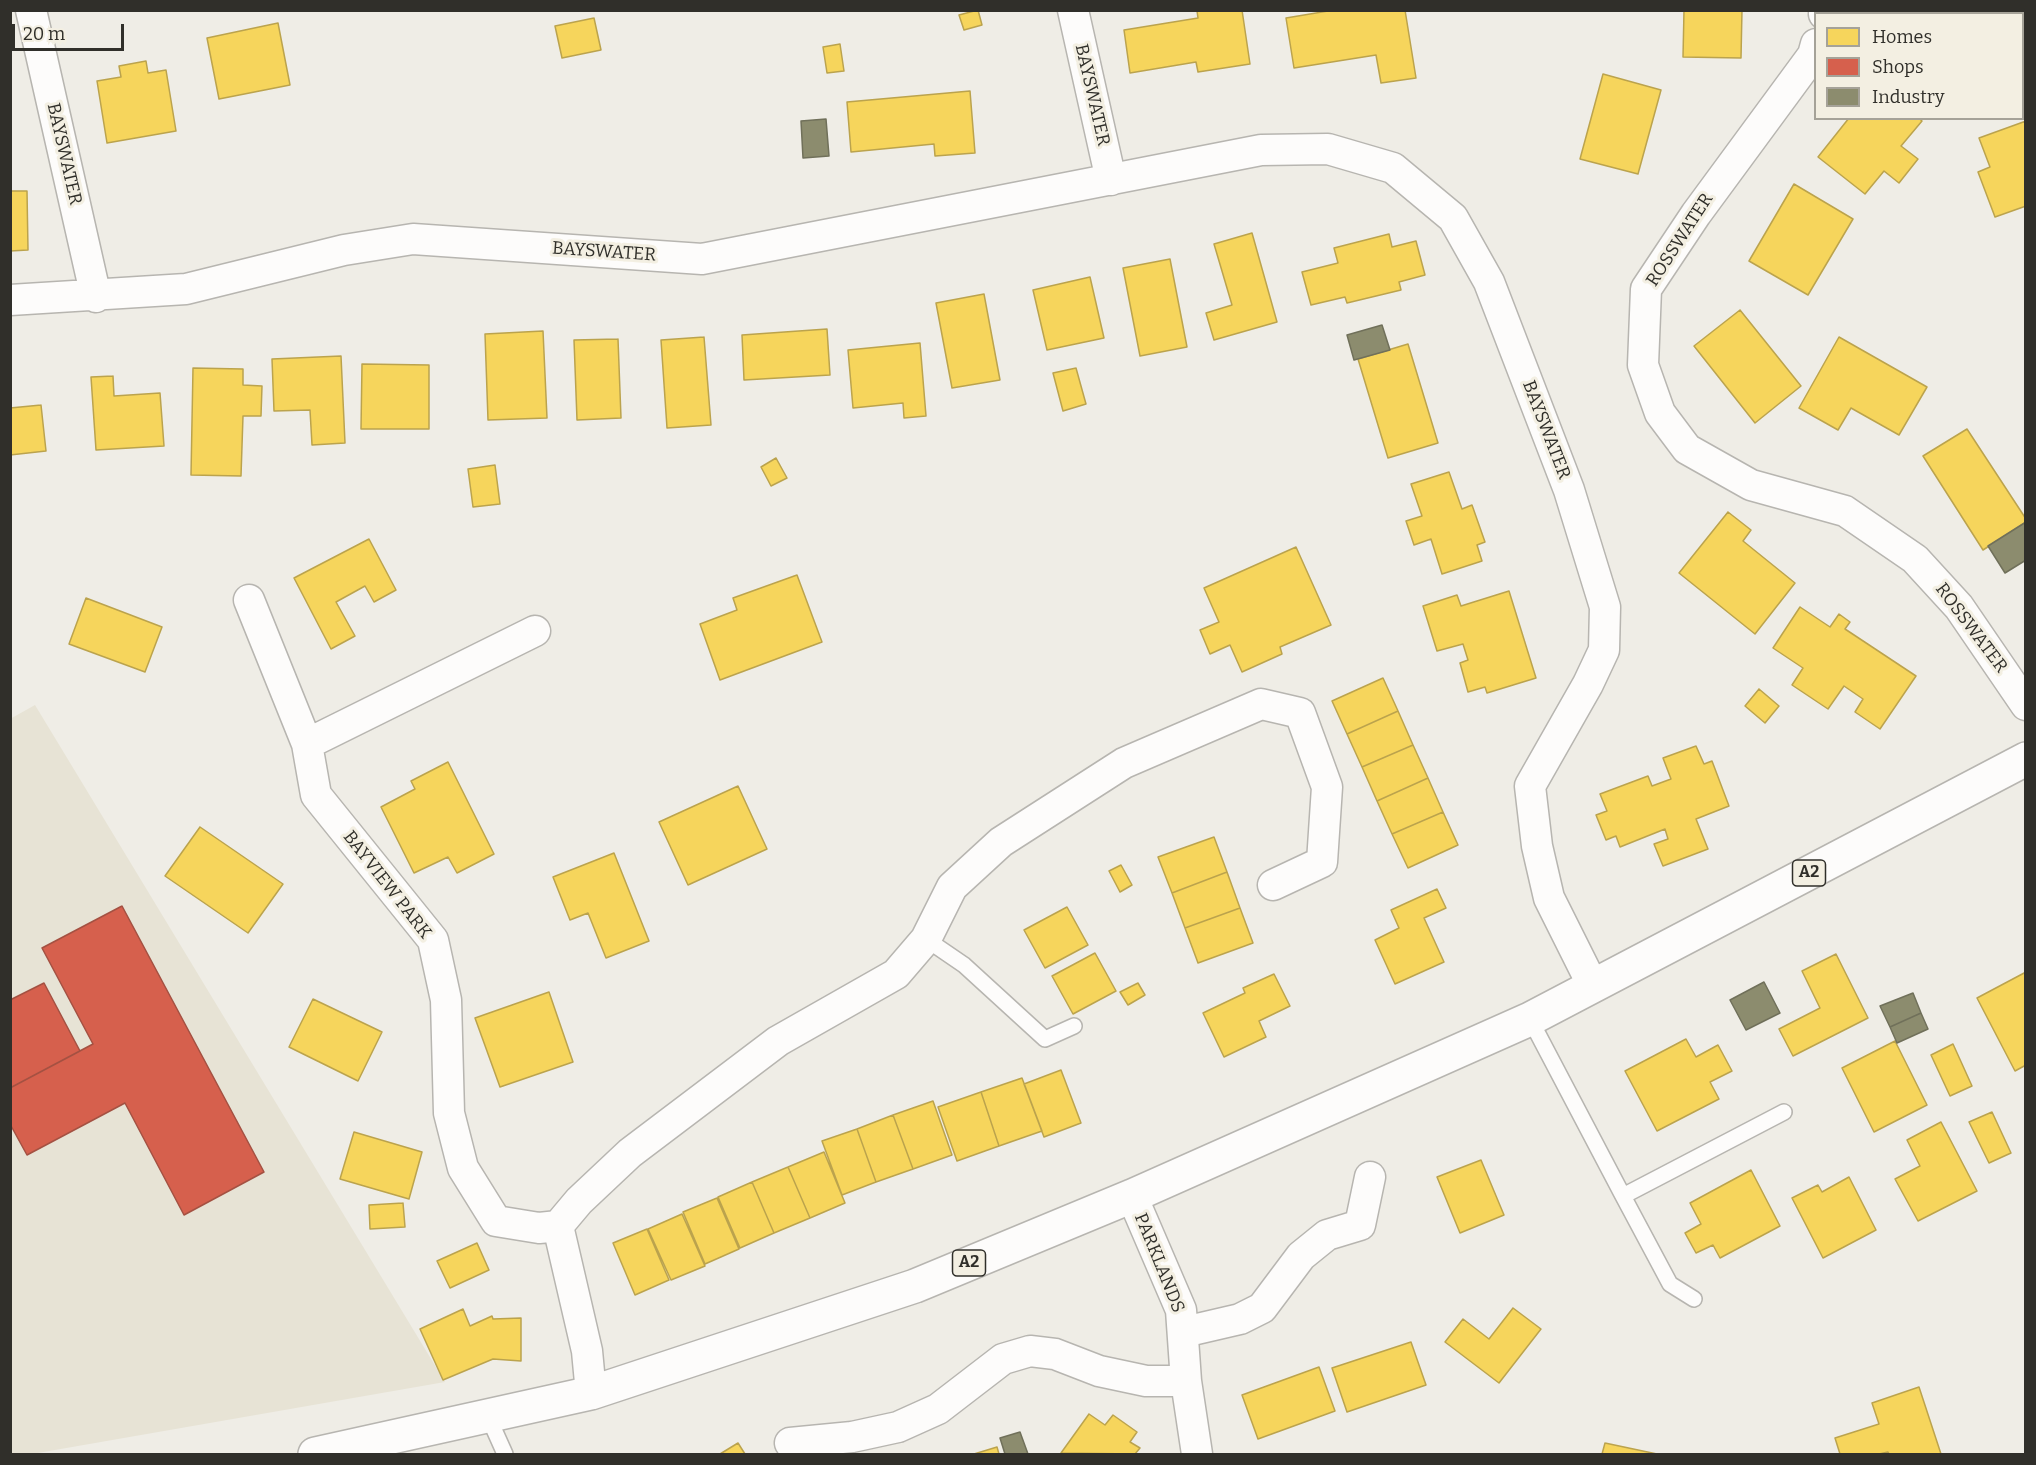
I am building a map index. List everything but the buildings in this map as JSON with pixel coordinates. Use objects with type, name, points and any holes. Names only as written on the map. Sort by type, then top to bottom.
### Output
[{"type":"highway","name":"A2","points":[[315,1455],[591,1393],[915,1286],[1132,1196],[1530,1019],[2025,759]]},
{"type":"street","name":"BAYSWATER","points":[[31,10],[96,297]]},
{"type":"street","name":"BAYSWATER","points":[[1073,10],[1111,180]]},
{"type":"street","name":"ROSSWATER","points":[[1814,50],[1813,55],[1696,214],[1646,289],[1643,365],[1660,413],[1687,449],[1751,485],[1845,510],[1915,558],[1959,607],[2025,705]]},
{"type":"street","name":"BAYSWATER","points":[[10,300],[96,297],[186,289],[344,250],[413,239],[702,259],[1261,150],[1328,149],[1393,168],[1453,218],[1489,282],[1569,490],[1605,607],[1604,650],[1588,684],[1530,786],[1537,846],[1549,898],[1593,986]]},
{"type":"street","name":"BAYVIEW PARK","points":[[249,600],[308,744],[316,795],[433,940],[446,1000],[449,1113],[463,1168],[496,1221],[539,1228],[558,1226]]},
{"type":"street","points":[[308,744],[535,632]]},
{"type":"street","points":[[591,1393],[587,1351],[558,1226],[579,1201],[630,1154],[778,1041],[896,975],[926,939],[952,886],[1001,842],[1124,763],[1261,704],[1300,713],[1326,787],[1322,862],[1274,885]]},
{"type":"street","name":"PARKLANDS","points":[[1184,1332],[1240,1319],[1262,1308],[1301,1256],[1327,1234],[1360,1225],[1370,1177]]},
{"type":"street","name":"PARKLANDS","points":[[1132,1196],[1181,1310],[1186,1381],[1197,1455]]},
{"type":"street","points":[[790,1443],[822,1447],[852,1437],[898,1427],[938,1409],[1003,1359],[1030,1351],[1055,1354],[1099,1371],[1146,1381],[1186,1381]]},
{"type":"lane","points":[[926,939],[964,964],[1046,1039],[1074,1026]]},
{"type":"lane","points":[[1530,1019],[1670,1284],[1694,1299]]},
{"type":"lane","points":[[1623,1196],[1784,1112]]},
{"type":"lane","points":[[488,1416],[506,1455]]},
{"type":"shaded area","points":[[35,705],[445,1382],[32,1454],[11,1454],[10,719]]}]
